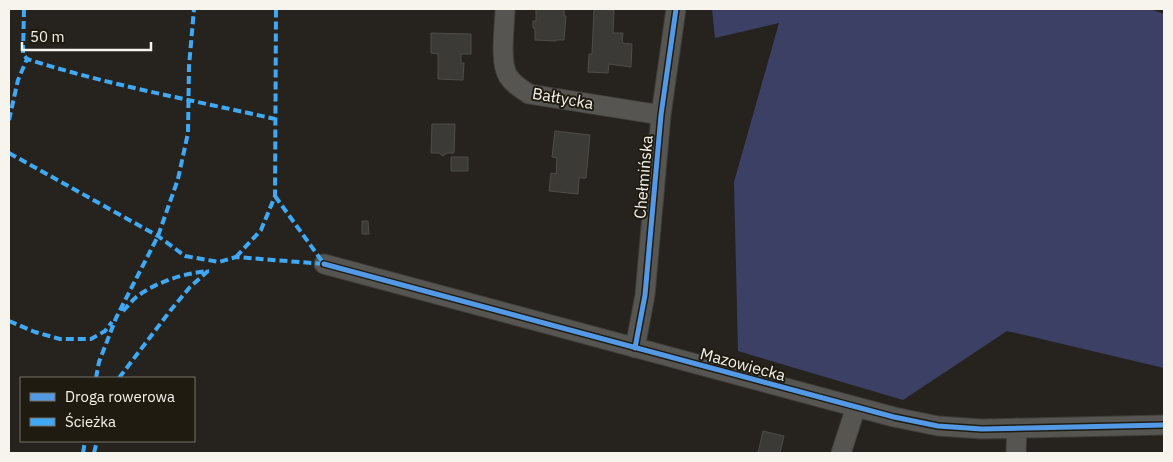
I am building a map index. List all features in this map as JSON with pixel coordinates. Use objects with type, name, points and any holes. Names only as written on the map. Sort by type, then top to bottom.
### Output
[{"type":"street","name":"Bałtycka","points":[[505,9],[504,58],[508,76],[518,88],[529,94],[661,115]]},
{"type":"street","name":"Chełmińska","points":[[635,348],[645,295],[661,115],[676,9]]},
{"type":"street","name":"Mazowiecka","points":[[324,264],[856,407],[938,426],[982,429],[1164,426]]},
{"type":"street","points":[[841,453],[856,407]]},
{"type":"street","points":[[1016,453],[1018,428]]},
{"type":"shaded area","points":[[712,9],[1150,9],[1164,14],[1164,368],[1007,331],[903,400],[738,351],[734,182],[779,23],[715,38]]},
{"type":"building","points":[[536,9],[564,9],[564,16],[566,16],[564,40],[535,40],[533,21],[536,21]]},
{"type":"building","points":[[594,9],[614,10],[613,33],[623,33],[622,43],[632,44],[631,67],[609,64],[608,73],[588,72],[589,54],[592,54]]},
{"type":"building","points":[[431,33],[471,34],[471,54],[461,54],[461,63],[464,63],[463,80],[438,79],[438,54],[431,53]]},
{"type":"building","points":[[432,124],[455,124],[454,153],[447,153],[443,156],[439,153],[431,153]]},
{"type":"building","points":[[555,131],[590,135],[586,178],[579,178],[578,194],[549,191],[551,173],[556,174],[557,158],[552,157]]},
{"type":"building","points":[[451,157],[468,157],[468,171],[451,171]]},
{"type":"building","points":[[362,221],[368,221],[369,234],[362,234]]},
{"type":"building","points":[[763,431],[784,436],[780,453],[758,453]]},
{"type":"marked path","points":[[24,9],[23,54],[27,59],[119,84],[275,119]]},
{"type":"marked path","points":[[96,377],[99,362],[116,318],[158,236],[178,179],[188,133],[189,66],[194,9]]},
{"type":"marked path","points":[[236,257],[261,230],[275,196],[276,9]]},
{"type":"marked path","points":[[9,120],[18,80],[27,59]]},
{"type":"marked path","points":[[9,153],[158,236],[185,256],[219,262],[236,257],[324,264]]},
{"type":"marked path","points":[[275,196],[324,264]]},
{"type":"marked path","points":[[120,377],[170,311],[190,287],[208,271]]},
{"type":"marked path","points":[[123,311],[137,297],[155,286],[182,276],[209,271]]},
{"type":"marked path","points":[[9,321],[35,332],[60,339],[91,339],[105,331],[112,322]]},
{"type":"marked path","points":[[83,453],[85,442]]},
{"type":"marked path","points":[[94,453],[97,442]]},
{"type":"cycle path","points":[[635,348],[645,295],[661,115],[676,9]]},
{"type":"cycle path","points":[[324,264],[894,417],[938,426],[982,429],[1164,425]]}]
